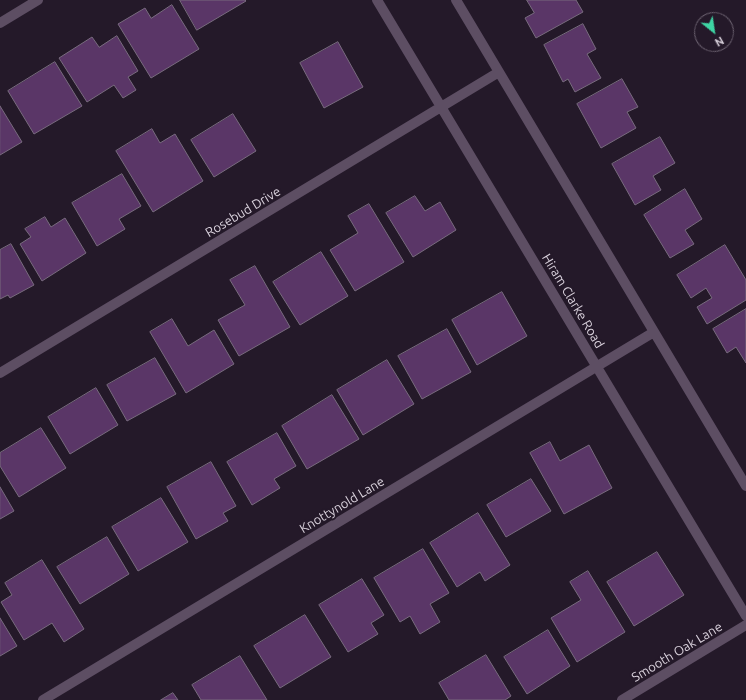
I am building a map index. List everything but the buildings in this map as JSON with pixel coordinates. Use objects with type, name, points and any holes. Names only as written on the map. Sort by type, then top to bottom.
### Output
[{"type":"street","points":[[0,23],[38,0]]},
{"type":"street","name":"Hiram Clarke Road","points":[[377,0],[746,616]]},
{"type":"street","points":[[456,0],[746,486]]},
{"type":"street","name":"Rosebud Drive","points":[[0,373],[499,72]]},
{"type":"street","name":"Knottynold Lane","points":[[43,700],[654,332]]},
{"type":"street","name":"Smooth Oak Lane","points":[[622,700],[746,625]]}]
